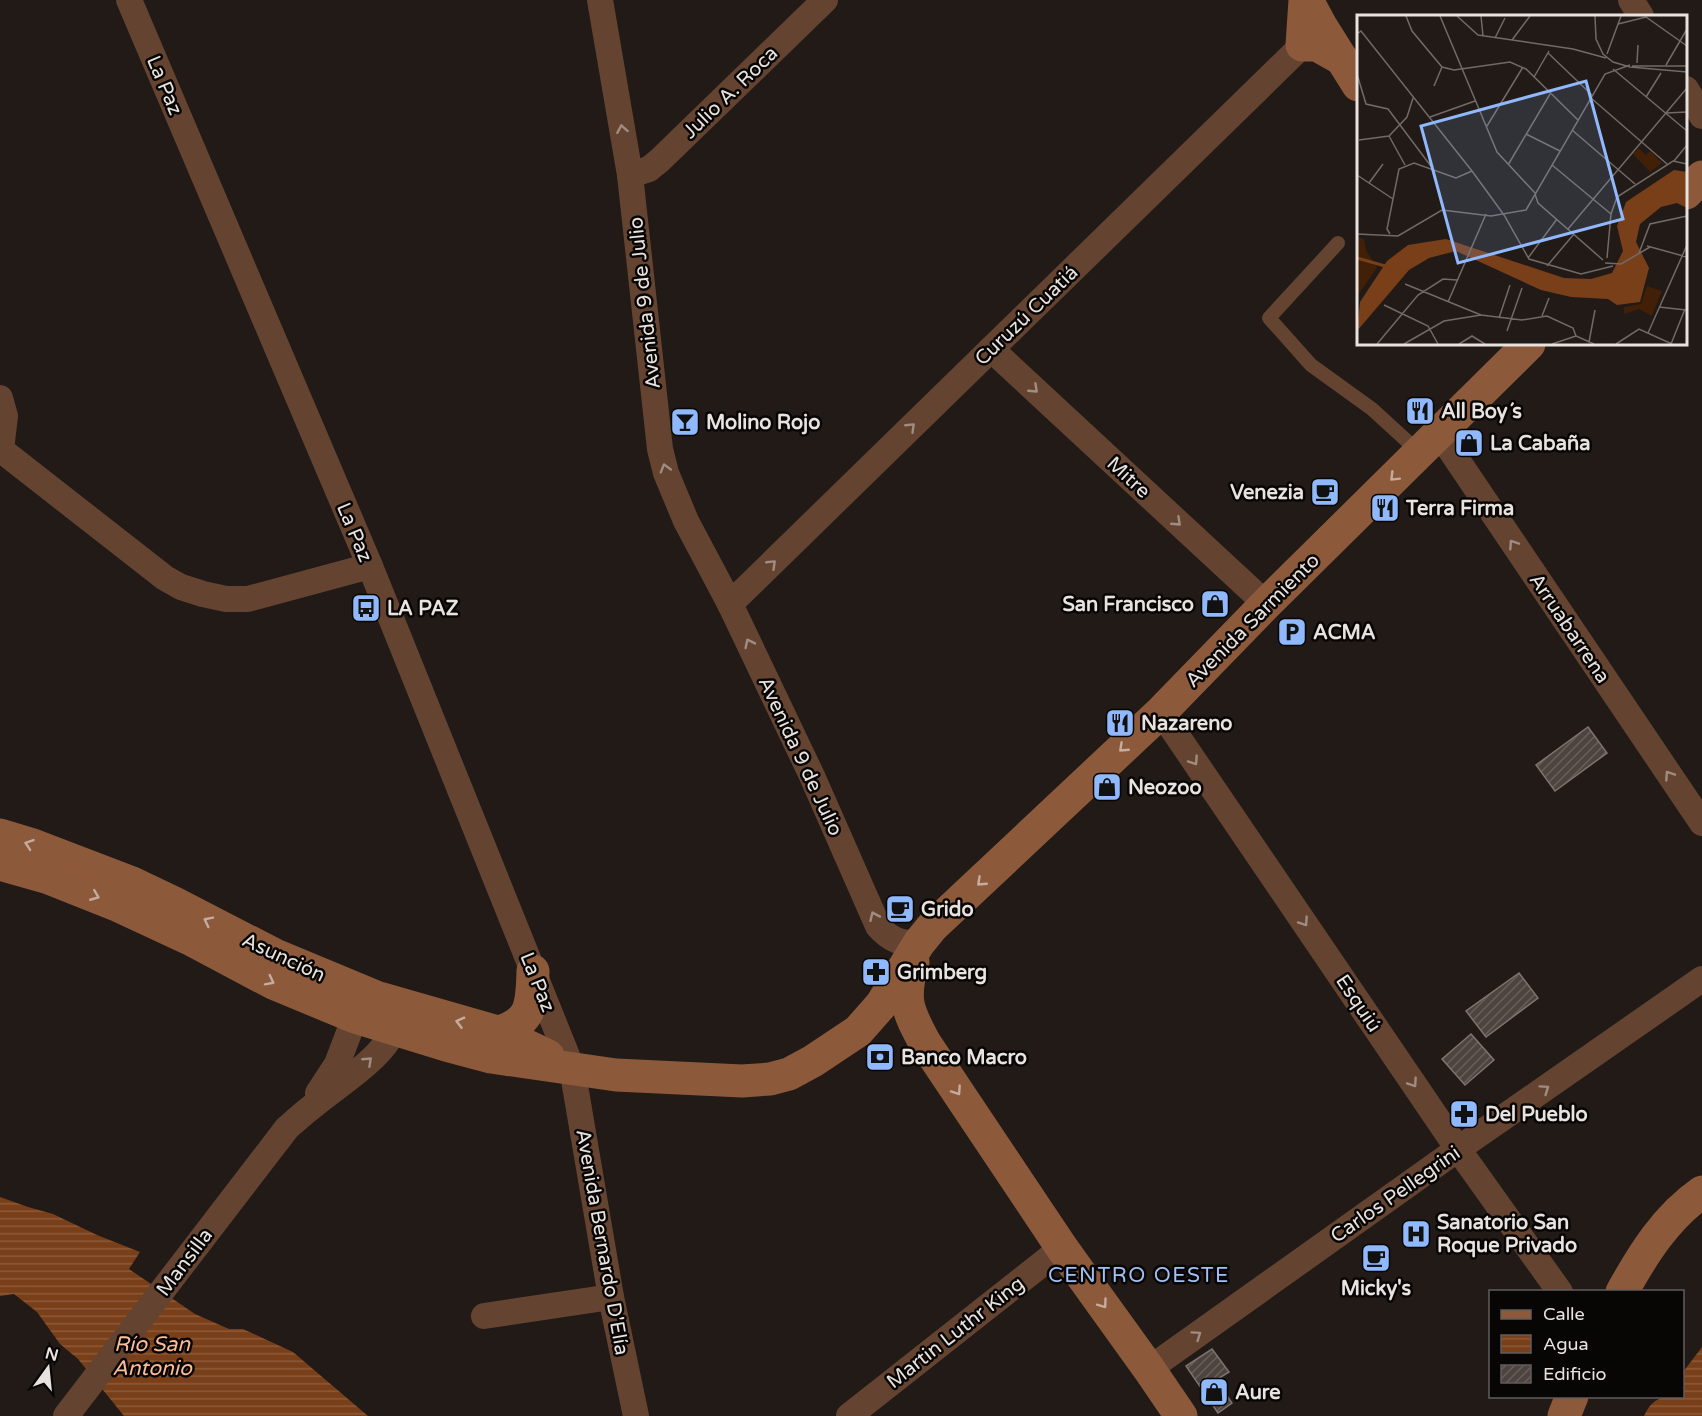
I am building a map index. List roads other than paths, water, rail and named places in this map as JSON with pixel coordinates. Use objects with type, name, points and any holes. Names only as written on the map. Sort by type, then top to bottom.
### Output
[{"type":"main road","points":[[1309,18],[1350,72]]},
{"type":"main road","points":[[1687,192],[1702,177]]},
{"type":"main road","name":"Avenida Sarmiento","points":[[919,943],[932,927],[1161,712],[1526,345]]},
{"type":"main road","name":"Asunción","points":[[0,835],[132,883],[446,1045],[491,1057],[616,1075],[742,1081],[789,1074],[858,1031],[881,1005],[919,943]]},
{"type":"main road","name":"Asunción","points":[[0,864],[46,877],[119,906],[190,939],[273,983],[381,1012],[498,1032],[572,1068]]},
{"type":"main road","points":[[919,943],[908,978],[907,994],[910,1016],[1062,1248],[1181,1416]]},
{"type":"main road","points":[[498,1032],[520,1023],[527,1014],[532,1001],[534,971]]},
{"type":"main road","name":"Asunción","points":[[858,1031],[894,1026],[925,1042]]},
{"type":"main road","points":[[1623,1290],[1661,1230],[1702,1192]]},
{"type":"main road","points":[[1564,1416],[1571,1398]]},
{"type":"street","name":"La Paz","points":[[129,0],[370,566],[572,1068]]},
{"type":"street","name":"Avenida 9 de Julio","points":[[600,0],[630,176],[660,449],[666,473],[686,521],[730,604],[812,776],[878,926],[895,941],[906,944],[919,943]]},
{"type":"street","name":"Julio A. Roca","points":[[630,176],[649,169],[660,160],[825,0]]},
{"type":"street","points":[[1631,0],[1640,15]]},
{"type":"street","name":"Curuzú Cuatiá","points":[[730,604],[991,349],[1309,18]]},
{"type":"street","points":[[1687,91],[1702,116]]},
{"type":"street","name":"Mitre","points":[[991,349],[1266,604]]},
{"type":"street","points":[[0,398],[4,416],[1,450],[165,578],[181,587],[226,599],[248,599],[370,566]]},
{"type":"street","name":"Arruabarrena","points":[[1429,443],[1702,824]]},
{"type":"street","name":"Esquiú","points":[[1161,712],[1458,1149],[1559,1290]]},
{"type":"street","name":"Carlos Pellegrini","points":[[1149,1369],[1702,979]]},
{"type":"street","name":"Mansilla","points":[[306,1111],[337,1064],[381,1012]]},
{"type":"street","name":"Mansilla","points":[[66,1416],[287,1128],[368,1062],[384,1046],[381,1012]]},
{"type":"street","name":"Avenida Bernardo D'Elía","points":[[572,1068],[611,1297],[636,1416]]},
{"type":"street","name":"Martin Luthr King","points":[[849,1416],[1062,1248]]},
{"type":"street","points":[[484,1316],[611,1297]]},
{"type":"lane","points":[[1338,243],[1269,318],[1311,365],[1372,408],[1429,443]]},
{"type":"water","name":"Río San Antonio","points":[[0,1197],[53,1214],[140,1252],[129,1269],[195,1314],[229,1329],[243,1329],[293,1352],[368,1416],[124,1416],[78,1359],[60,1344],[37,1312],[14,1294],[0,1296]]},
{"type":"water","points":[[1702,1347],[1702,1416],[1644,1416],[1651,1405],[1659,1399],[1684,1398],[1684,1371]]},
{"type":"place","name":"All Boy´s","points":[[1420,411]]},
{"type":"place","name":"Molino Rojo","points":[[685,422]]},
{"type":"place","name":"La Cabaña","points":[[1469,443]]},
{"type":"place","name":"Venezia","points":[[1325,492]]},
{"type":"place","name":"Terra Firma","points":[[1385,508]]},
{"type":"place","name":"San Francisco","points":[[1215,604]]},
{"type":"place","name":"LA PAZ","points":[[366,608]]},
{"type":"place","name":"ACMA","points":[[1292,632]]},
{"type":"place","name":"Nazareno","points":[[1120,723]]},
{"type":"place","name":"Neozoo","points":[[1107,787]]},
{"type":"place","name":"Grido","points":[[900,909]]},
{"type":"place","name":"Grimberg","points":[[876,972]]},
{"type":"place","name":"Banco Macro","points":[[880,1057]]},
{"type":"place","name":"Del Pueblo","points":[[1464,1114]]},
{"type":"place","name":"Sanatorio San Roque Privado","points":[[1416,1234]]},
{"type":"place","name":"Micky's","points":[[1376,1258]]},
{"type":"place","name":"Aure","points":[[1214,1392]]},
{"type":"district","name":"CENTRO OESTE","points":[[1139,1275]]}]
